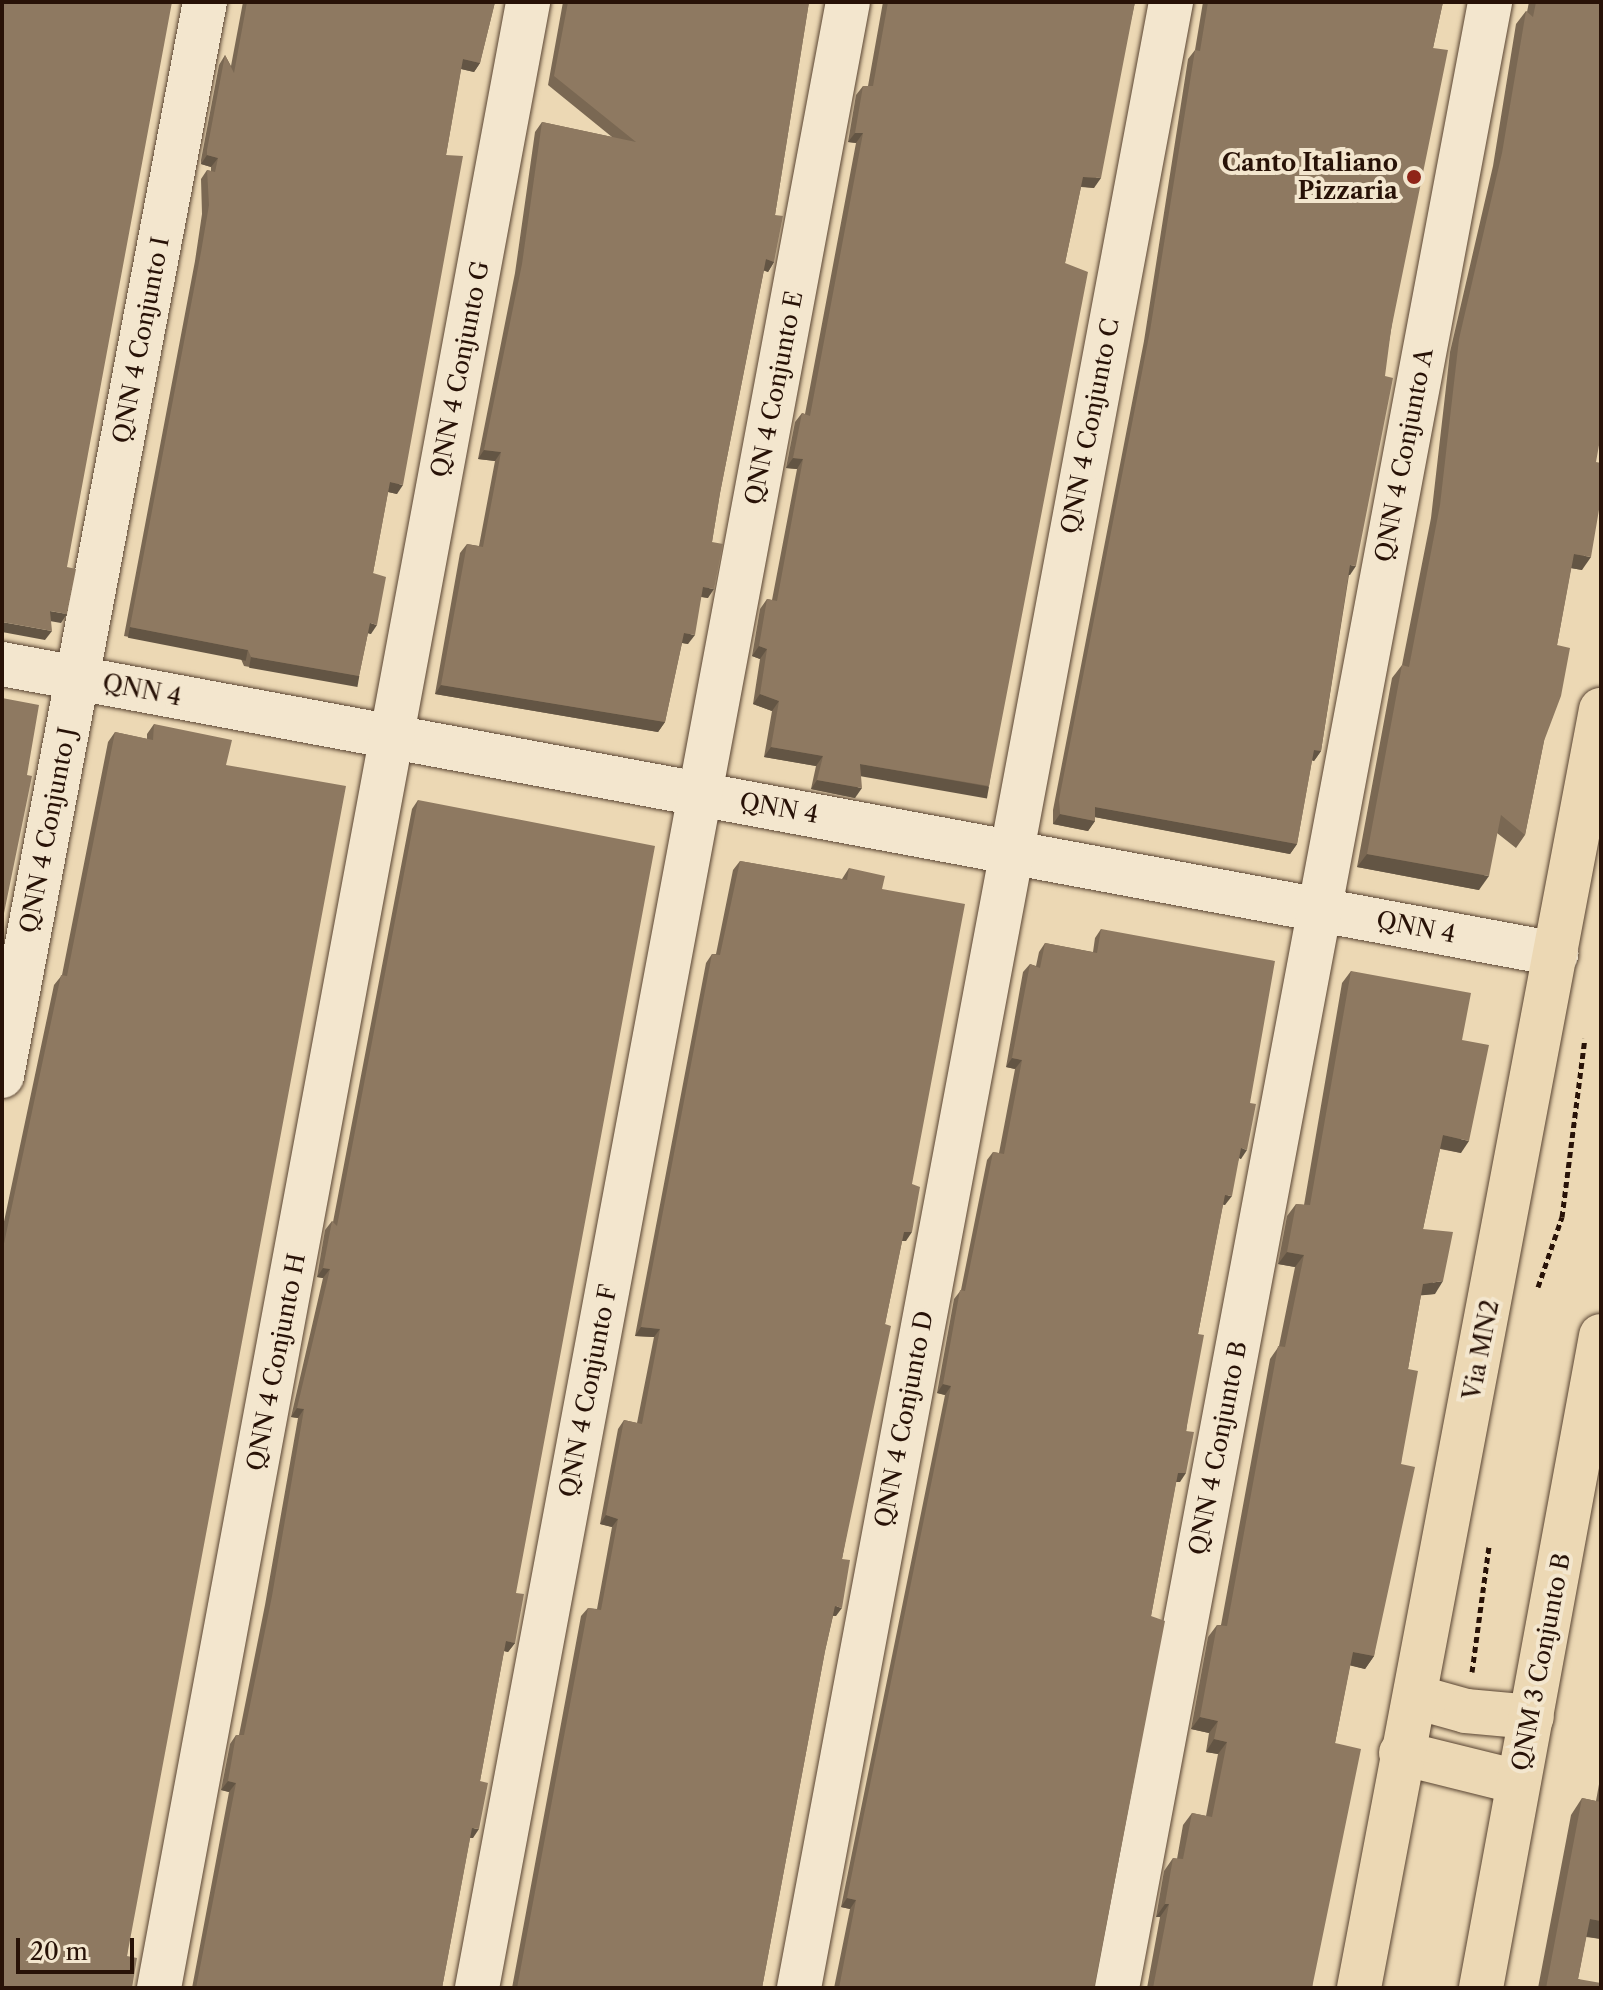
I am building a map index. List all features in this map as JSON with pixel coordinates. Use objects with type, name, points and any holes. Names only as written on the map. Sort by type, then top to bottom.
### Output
[{"type":"main road","name":"Via MN2","points":[[1359,1988],[1401,1753],[1416,1697],[1601,710]]},
{"type":"main road","name":"QNM 3 Conjunto B","points":[[1481,1988],[1601,1336]]},
{"type":"main road","points":[[1416,1697],[1466,1711],[1532,1717]]},
{"type":"main road","points":[[1401,1753],[1518,1782]]},
{"type":"street","name":"QNN 4 Conjunto I","points":[[77,677],[205,2]]},
{"type":"street","name":"QNN 4 Conjunto G","points":[[392,736],[528,2]]},
{"type":"street","name":"QNN 4 Conjunto E","points":[[700,793],[848,2]]},
{"type":"street","name":"QNN 4 Conjunto C","points":[[1010,850],[1171,2]]},
{"type":"street","name":"QNN 4 Conjunto A","points":[[1319,908],[1490,2]]},
{"type":"street","name":"QNN 4","points":[[2,664],[1556,954]]},
{"type":"street","name":"QNN 4 Conjunto J","points":[[2,1076],[77,677]]},
{"type":"street","name":"QNN 4 Conjunto H","points":[[159,1988],[392,736]]},
{"type":"street","name":"QNN 4 Conjunto F","points":[[477,1988],[700,793]]},
{"type":"street","name":"QNN 4 Conjunto D","points":[[799,1988],[1010,850]]},
{"type":"street","name":"QNN 4 Conjunto B","points":[[1117,1988],[1319,908]]},
{"type":"building","points":[[2,2],[172,2],[67,567],[76,569],[67,614],[50,611],[52,631],[2,622]]},
{"type":"building","points":[[247,2],[495,2],[480,63],[463,59],[446,155],[463,156],[403,485],[390,482],[373,573],[386,577],[377,625],[370,623],[359,676],[251,657],[248,650],[130,627],[209,205],[207,170],[215,172],[218,158],[207,155],[207,150],[225,55],[234,73]]},
{"type":"building","points":[[568,2],[809,2],[775,215],[783,216],[774,262],[766,259],[712,542],[723,544],[714,589],[703,587],[695,635],[684,633],[665,722],[441,685],[467,544],[483,547],[501,452],[484,450],[522,264],[542,122],[636,142],[554,76]]},
{"type":"building","points":[[888,2],[1135,2],[1101,178],[1083,177],[1065,263],[1088,272],[989,786],[860,764],[862,788],[817,780],[823,756],[771,747],[779,701],[760,694],[767,649],[759,646],[767,599],[777,601],[803,459],[793,458],[802,413],[810,416],[863,133],[855,133],[863,86],[873,86]]},
{"type":"building","points":[[1208,2],[1443,2],[1433,48],[1448,50],[1391,330],[1385,376],[1393,378],[1356,566],[1350,565],[1321,751],[1314,750],[1297,844],[1095,807],[1095,821],[1060,814],[1059,800],[1150,331],[1195,50],[1200,51]]},
{"type":"building","points":[[1536,2],[1601,2],[1601,434],[1596,462],[1601,463],[1601,498],[1591,557],[1574,554],[1557,645],[1570,648],[1561,696],[1544,741],[1525,835],[1501,815],[1489,876],[1367,854],[1402,665],[1409,667],[1440,505],[1459,339],[1502,153],[1526,11],[1533,17]]},
{"type":"building","points":[[2,698],[39,705],[27,775],[32,776],[2,923]]},
{"type":"building","points":[[154,724],[232,740],[226,765],[346,786],[127,1956],[137,1958],[132,1988],[2,1988],[2,1253],[61,975],[67,976],[115,732],[153,740]]},
{"type":"building","points":[[418,800],[655,846],[516,1593],[524,1594],[515,1643],[506,1641],[480,1781],[488,1783],[479,1829],[472,1828],[442,1988],[196,1988],[236,1783],[228,1781],[236,1735],[244,1735],[304,1409],[297,1408],[330,1269],[323,1268],[332,1221],[337,1226]]},
{"type":"building","points":[[740,861],[847,880],[849,868],[885,876],[882,889],[965,904],[912,1184],[920,1187],[912,1232],[904,1232],[885,1324],[891,1326],[842,1559],[850,1560],[842,1608],[835,1606],[825,1651],[762,1988],[517,1988],[588,1608],[601,1610],[618,1519],[606,1515],[624,1420],[642,1424],[660,1329],[641,1327],[712,954],[720,955]]},
{"type":"building","points":[[1101,929],[1275,961],[1250,1103],[1256,1104],[1247,1150],[1241,1148],[1232,1196],[1225,1195],[1198,1334],[1204,1335],[1186,1431],[1194,1432],[1186,1473],[1178,1473],[1151,1616],[1165,1621],[1094,1988],[839,1988],[856,1900],[847,1898],[951,1386],[943,1384],[960,1290],[965,1291],[993,1152],[1004,1154],[1022,1060],[1012,1058],[1030,964],[1040,968],[1045,943],[1097,953]]},
{"type":"building","points":[[1351,971],[1471,993],[1462,1040],[1489,1045],[1469,1141],[1443,1135],[1423,1229],[1453,1232],[1443,1281],[1423,1284],[1408,1369],[1418,1371],[1401,1464],[1415,1467],[1374,1656],[1353,1652],[1335,1743],[1361,1749],[1312,1988],[1153,1988],[1169,1904],[1165,1904],[1173,1858],[1183,1859],[1192,1813],[1212,1817],[1227,1742],[1214,1739],[1218,1721],[1200,1717],[1217,1625],[1227,1626],[1278,1346],[1285,1347],[1304,1255],[1287,1252],[1296,1204],[1310,1205]]},
{"type":"building","points":[[1582,1798],[1601,1802],[1601,1921],[1590,1919],[1578,1979],[1601,1983],[1601,1988],[1546,1988]]},
{"type":"place","name":"Canto Italiano Pizzaria","points":[[1414,177]]}]
